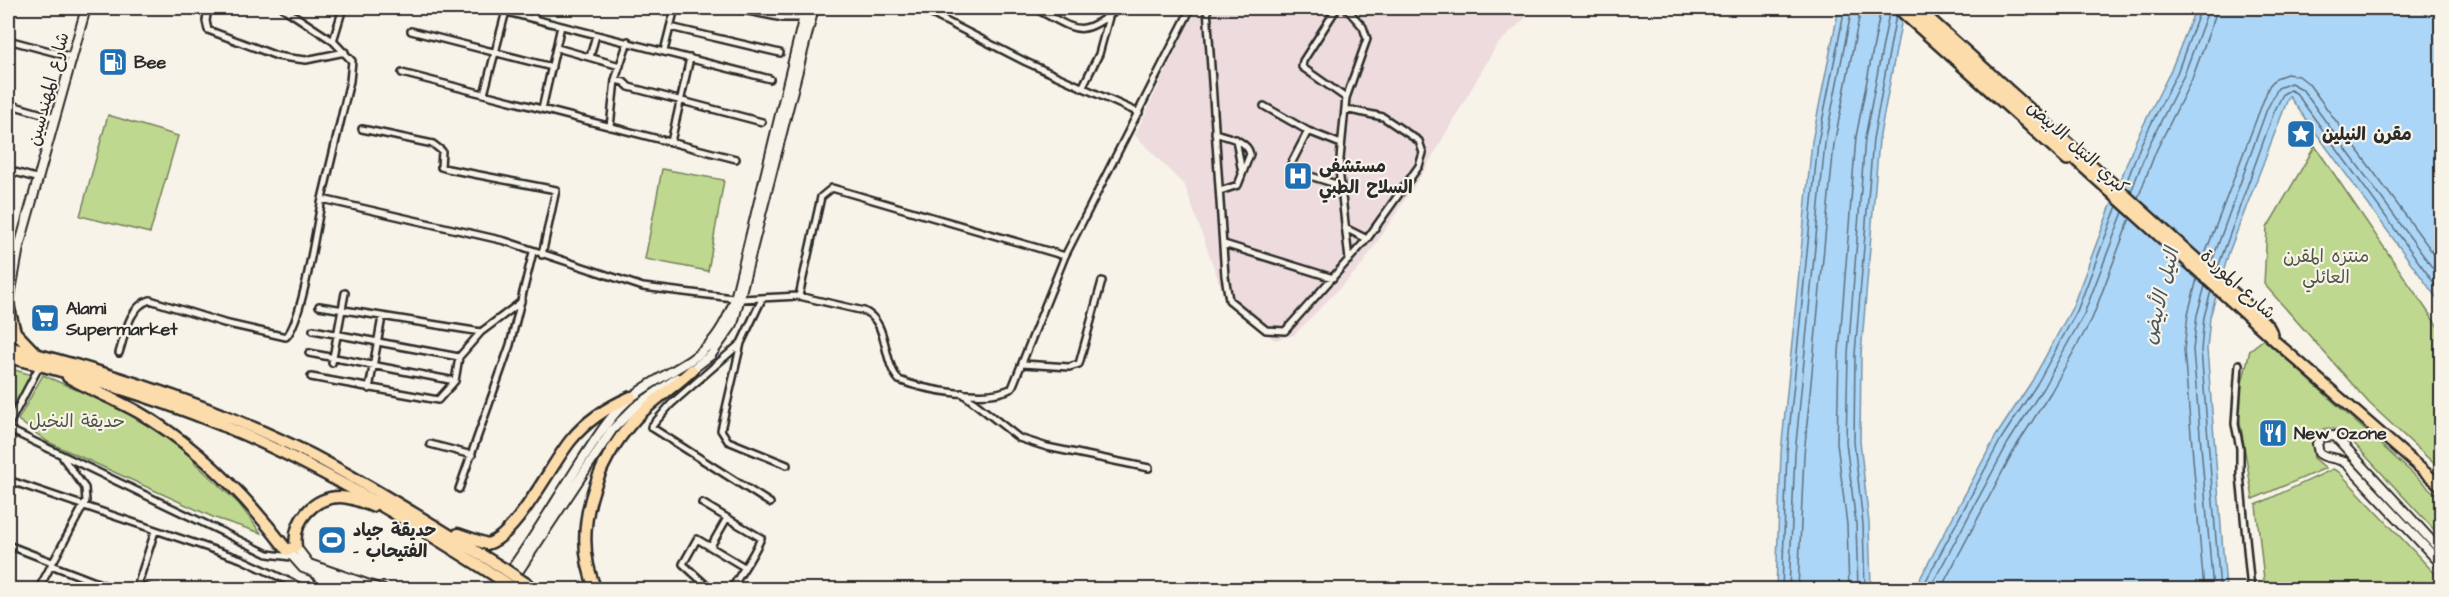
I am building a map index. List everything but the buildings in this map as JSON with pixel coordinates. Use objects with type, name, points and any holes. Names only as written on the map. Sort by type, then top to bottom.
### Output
[{"type":"highway","points":[[8,306],[15,332],[38,359]]},
{"type":"highway","points":[[8,347],[38,359],[137,412],[178,438],[232,486],[291,551]]},
{"type":"highway","points":[[8,357],[38,359],[111,374],[219,413],[310,455],[418,517],[521,586],[536,590]]},
{"type":"highway","points":[[53,368],[140,394],[243,434],[308,465],[501,573]]},
{"type":"highway","points":[[596,590],[585,558],[584,535],[590,503],[602,470],[635,419],[692,370]]},
{"type":"highway","points":[[418,517],[479,543],[487,544],[497,541],[515,523],[577,433],[597,415],[632,397]]},
{"type":"highway","points":[[291,551],[300,521],[315,506],[327,499],[347,497],[397,515]]},
{"type":"main road","name":"شارع المهندسين","points":[[8,306],[9,288],[19,247],[86,8]]},
{"type":"main road","points":[[506,590],[612,430],[635,407],[711,355],[733,324],[806,8]]},
{"type":"main road","points":[[496,590],[598,436],[632,397],[695,358],[725,326],[738,299],[814,8]]},
{"type":"main road","name":"كبري النيل الابيض","points":[[1897,8],[2241,308]]},
{"type":"main road","name":"شارع الموردة","points":[[1907,8],[2241,308],[2263,335],[2275,341],[2442,487]]},
{"type":"main road","name":"كبري النيل الابيض","points":[[1918,8],[2241,308]]},
{"type":"main road","points":[[8,244],[19,247]]},
{"type":"main road","points":[[2442,552],[2332,435],[2325,435],[2318,441],[2319,453],[2326,457],[2338,457],[2347,464],[2442,565]]},
{"type":"main road","points":[[291,551],[313,573],[360,590]]},
{"type":"main road","points":[[291,551],[309,564],[384,590]]},
{"type":"street","points":[[208,8],[206,21],[208,30],[277,56],[306,60],[345,52]]},
{"type":"street","points":[[119,353],[134,312],[141,302],[150,300],[224,323],[286,337],[294,325],[350,81],[352,61],[333,41],[283,8]]},
{"type":"street","points":[[333,41],[343,8]]},
{"type":"street","points":[[491,8],[628,41],[770,79]]},
{"type":"street","points":[[533,18],[536,8]]},
{"type":"street","points":[[664,51],[675,8]]},
{"type":"street","points":[[733,8],[783,18],[804,18]]},
{"type":"street","points":[[920,8],[1082,88],[1139,113]]},
{"type":"street","points":[[1034,8],[1075,28],[1087,29],[1099,24],[1119,8]]},
{"type":"street","points":[[322,199],[505,241],[643,287],[738,299],[799,296],[864,311],[873,316],[879,326],[889,367],[899,380],[961,392],[988,395],[1005,392],[1015,383],[1065,256],[1191,8]]},
{"type":"street","points":[[1207,8],[1229,300],[1254,323],[1270,332],[1284,331],[1333,278],[1367,238],[1419,166],[1422,147],[1419,141],[1383,117],[1345,109]]},
{"type":"street","points":[[1337,8],[1303,61],[1302,67],[1346,98]]},
{"type":"street","points":[[1346,8],[1363,27],[1367,39],[1365,51],[1349,84],[1341,144],[1339,185],[1349,260]]},
{"type":"street","points":[[484,94],[506,11]]},
{"type":"street","points":[[1082,88],[1099,54],[1110,15]]},
{"type":"street","points":[[542,109],[561,26]]},
{"type":"street","points":[[670,27],[780,53]]},
{"type":"street","points":[[411,31],[552,67]]},
{"type":"street","points":[[591,57],[596,35]]},
{"type":"street","points":[[8,40],[72,57]]},
{"type":"street","points":[[610,127],[615,80],[628,41]]},
{"type":"street","points":[[557,48],[620,66]]},
{"type":"street","points":[[671,142],[690,58]]},
{"type":"street","points":[[402,73],[736,159]]},
{"type":"street","points":[[615,80],[624,82],[628,87],[762,122]]},
{"type":"street","points":[[8,104],[56,118]]},
{"type":"street","points":[[1264,106],[1308,131],[1341,144]]},
{"type":"street","points":[[362,129],[433,144],[442,151],[441,166],[448,169],[556,190],[542,255]]},
{"type":"street","points":[[1308,131],[1291,164],[1291,170],[1339,185]]},
{"type":"street","points":[[1215,133],[1236,140],[1250,150],[1236,187],[1220,191]]},
{"type":"street","points":[[1236,140],[1242,175]]},
{"type":"street","points":[[8,170],[39,179]]},
{"type":"street","points":[[799,296],[821,197],[832,188],[1065,256]]},
{"type":"street","points":[[1345,228],[1367,238]]},
{"type":"street","points":[[1224,244],[1333,278]]},
{"type":"street","points":[[459,489],[510,345],[533,252]]},
{"type":"street","points":[[1023,364],[1069,367],[1079,364],[1102,281]]},
{"type":"street","points":[[332,360],[345,293]]},
{"type":"street","points":[[762,299],[741,343],[721,430],[728,441],[787,465]]},
{"type":"street","points":[[311,377],[438,400],[455,381],[459,357],[481,332],[521,302]]},
{"type":"street","points":[[319,306],[481,332]]},
{"type":"street","points":[[369,389],[382,317]]},
{"type":"street","points":[[313,330],[377,340],[459,357]]},
{"type":"street","points":[[741,343],[670,404],[651,427],[770,503]]},
{"type":"street","points":[[309,353],[332,360],[375,364],[455,381]]},
{"type":"street","points":[[38,359],[8,428],[62,457],[170,505],[268,554],[291,551]]},
{"type":"street","points":[[2239,364],[2235,424],[2240,448],[2240,475],[2251,590]]},
{"type":"street","points":[[961,392],[1020,438],[1047,447],[1149,468]]},
{"type":"street","points":[[430,444],[472,455]]},
{"type":"street","points":[[38,590],[84,504],[86,496],[85,488],[62,457]]},
{"type":"street","points":[[8,480],[240,559],[307,590]]},
{"type":"street","points":[[702,502],[760,538],[753,558],[744,567],[731,590]]},
{"type":"street","points":[[711,546],[727,518]]},
{"type":"street","points":[[153,590],[137,587],[155,531]]},
{"type":"street","points":[[717,590],[703,587],[683,564],[697,539],[744,567]]},
{"type":"street","points":[[8,545],[100,581],[116,590]]},
{"type":"street","points":[[313,573],[334,590]]},
{"type":"street","points":[[314,590],[320,580]]},
{"type":"street","points":[[97,590],[100,581]]},
{"type":"shaded area","name":"مستشفى السلاح الطبي","points":[[1196,8],[1536,8],[1496,46],[1427,166],[1362,265],[1294,335],[1275,340],[1227,305],[1185,186],[1135,135]]},
{"type":"green space","points":[[108,115],[178,136],[150,233],[80,216]]},
{"type":"green space","name":"منتزه المقرن العائلي","points":[[2315,146],[2441,331],[2441,470],[2369,403],[2264,284],[2267,228]]},
{"type":"green space","points":[[662,169],[724,180],[708,271],[645,259]]},
{"type":"green space","points":[[2264,339],[2441,499],[2441,537],[2349,438],[2341,431],[2334,429],[2323,429],[2312,444],[2314,458],[2326,468],[2253,499],[2237,404],[2250,350]]},
{"type":"green space","name":"حديقة النخيل","points":[[8,368],[32,375],[11,415],[8,414]]},
{"type":"green space","name":"حديقة النخيل","points":[[43,375],[140,418],[191,452],[195,463],[239,504],[261,533],[215,518],[48,442],[18,420]]},
{"type":"green space","points":[[2333,469],[2339,472],[2441,580],[2441,589],[2265,589],[2256,505]]},
{"type":"water","points":[[1839,8],[1904,8],[1879,140],[1861,354],[1860,441],[1869,523],[1871,589],[1776,590],[1781,453],[1812,141]]},
{"type":"water","name":"النيل الأبيض","points":[[2196,8],[2441,8],[2441,304],[2289,96],[2229,252],[2210,317],[2207,349],[2226,589],[1914,590],[1996,436],[2032,381],[2072,308],[2135,142],[2171,70]]},
{"type":"place","name":"Bee","points":[[113,62]]},
{"type":"place","name":"مقرن النيلين","points":[[2301,134]]},
{"type":"place","name":"مستشفى السلاح الطبي","points":[[1298,176]]},
{"type":"place","name":"Alami Supermarket","points":[[45,318]]},
{"type":"place","name":"New Ozone","points":[[2273,433]]},
{"type":"place","name":"حديقة جياد - الفتيحاب","points":[[332,540]]}]
